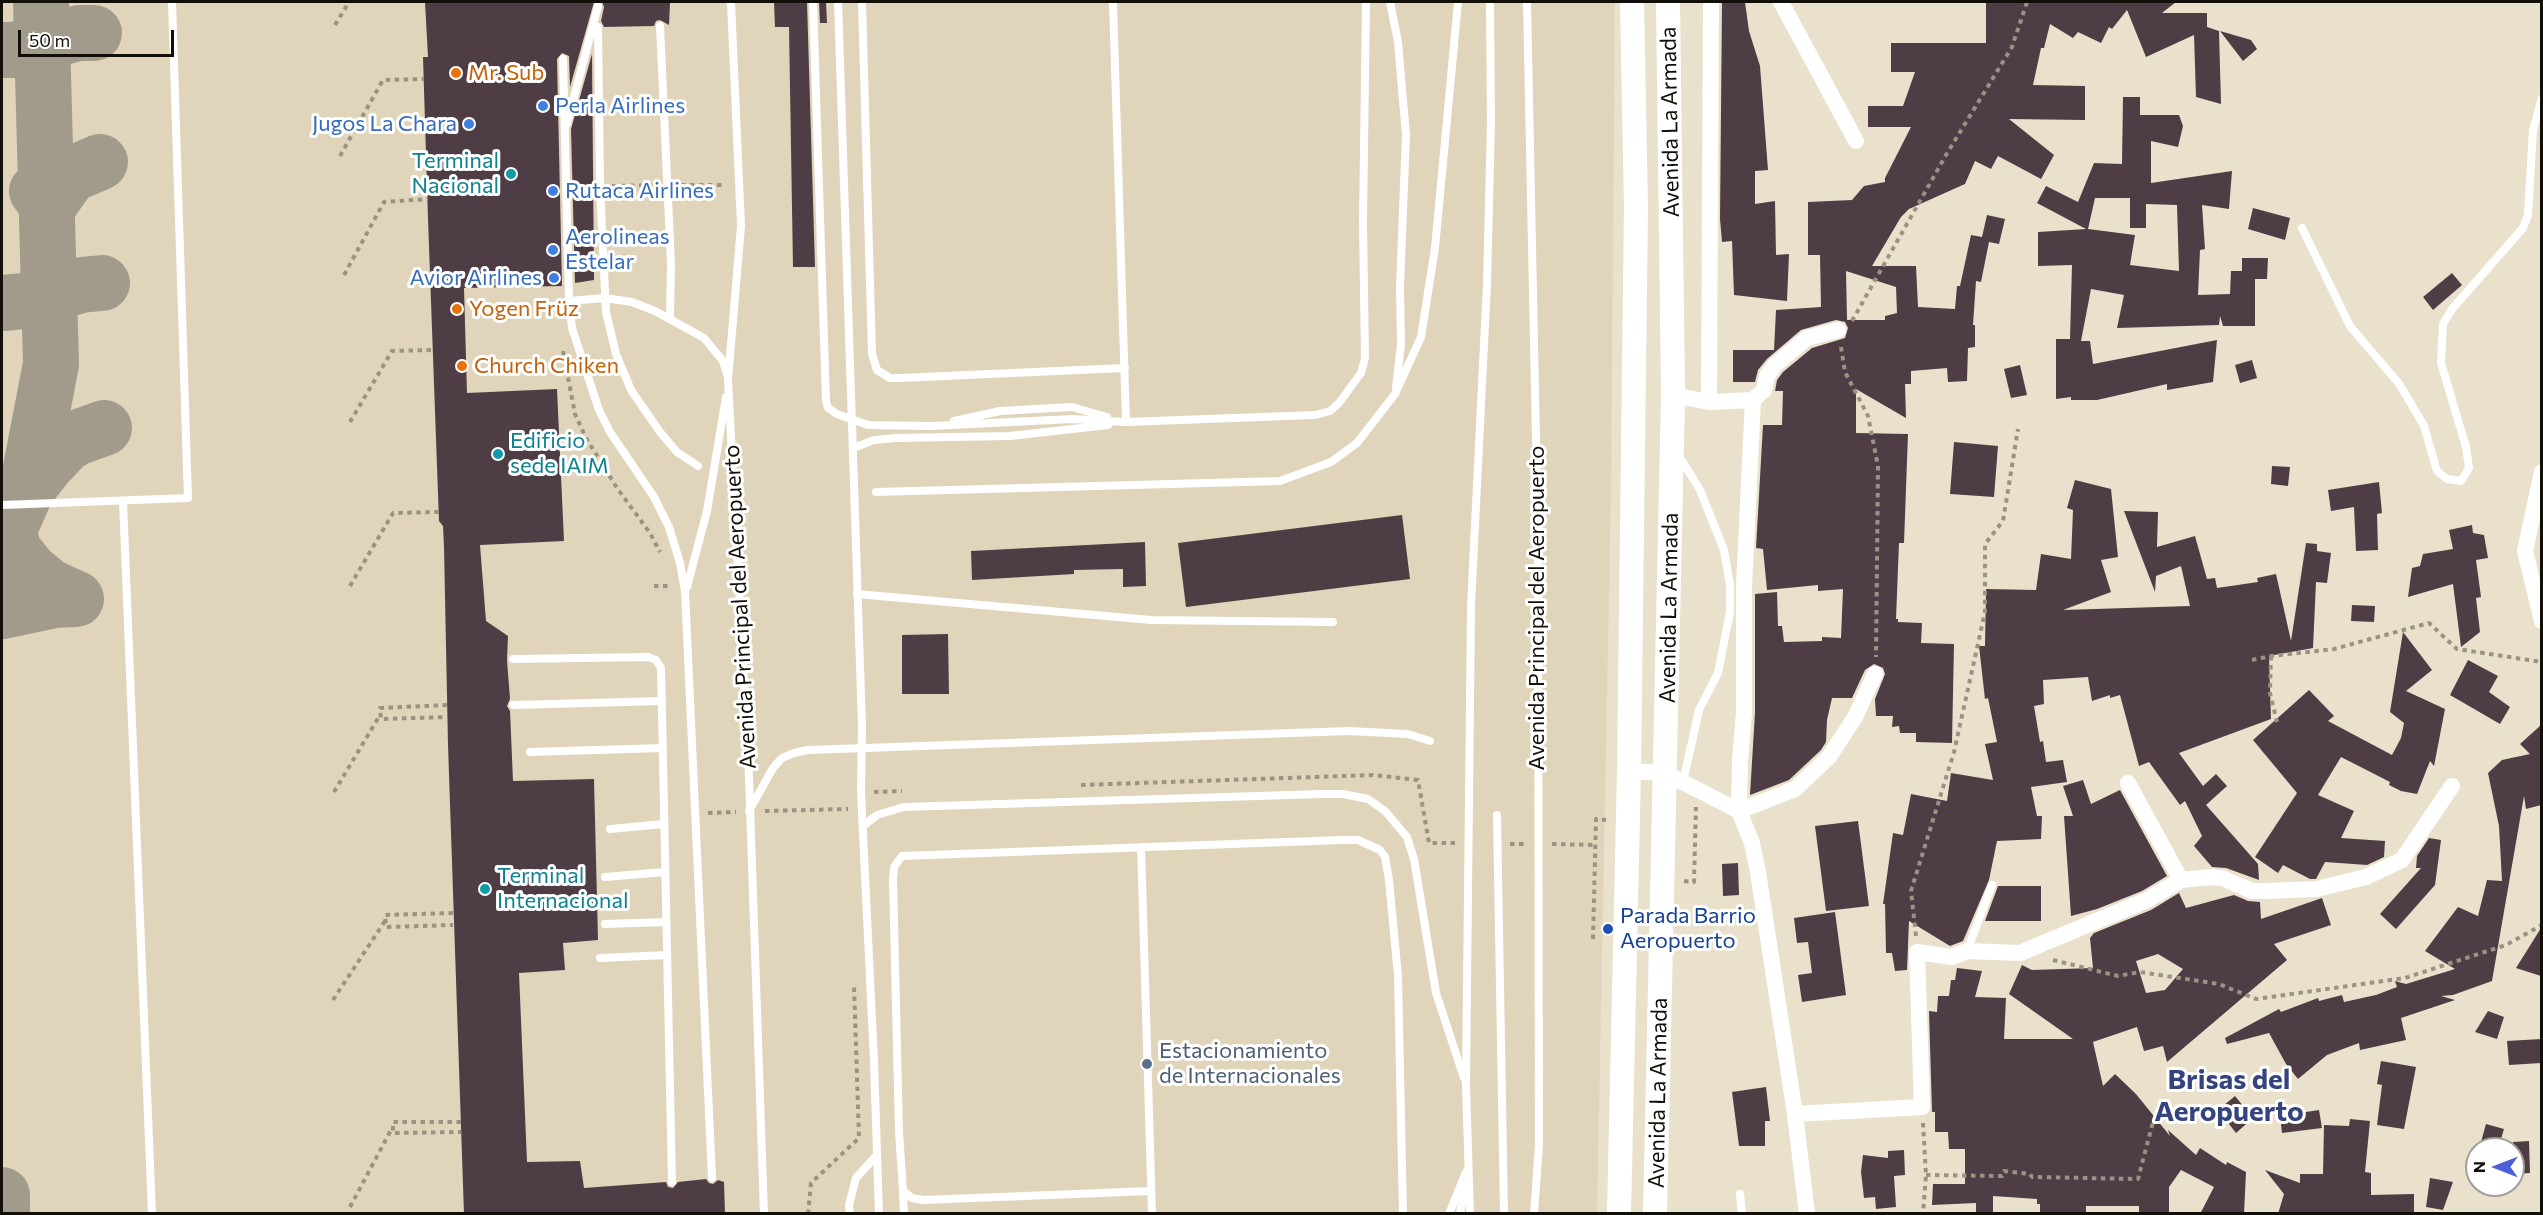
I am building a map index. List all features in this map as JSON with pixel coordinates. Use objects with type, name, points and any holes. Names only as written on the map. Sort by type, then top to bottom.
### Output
[{"type":"main road","name":"Avenida La Armada","points":[[1619,1214],[1629,771],[1636,209],[1632,2]]},
{"type":"main road","name":"Avenida La Armada","points":[[1655,1214],[1682,782],[1673,445],[1668,2]]},
{"type":"street","points":[[1709,402],[1711,2]]},
{"type":"street","points":[[1781,2],[1856,141]]},
{"type":"street","points":[[1807,1214],[1795,1114],[1758,872],[1752,843],[1739,811],[1744,712],[1744,586],[1754,400],[1764,390],[1767,376],[1775,365],[1807,338],[1838,330]]},
{"type":"street","points":[[1673,395],[1709,402],[1754,400]]},
{"type":"street","points":[[2541,472],[2525,551],[2541,621]]},
{"type":"street","points":[[1629,771],[1682,782],[1739,811],[1795,789],[1829,757],[1855,717],[1875,674]]},
{"type":"street","points":[[2128,783],[2181,880]]},
{"type":"street","points":[[1795,1114],[1922,1107],[1917,952],[1952,957],[1967,951],[2020,953],[2147,900],[2181,880],[2211,876],[2222,878],[2252,891],[2265,891],[2317,889],[2366,877],[2402,860],[2452,786]]},
{"type":"lane","points":[[2,506],[188,498],[172,2]]},
{"type":"lane","name":"Avenida Principal del Aeropuerto","points":[[731,2],[741,226],[728,380],[738,534],[764,1214]]},
{"type":"lane","points":[[813,2],[828,408],[852,421],[868,425],[931,426],[1072,418],[1126,422]]},
{"type":"lane","points":[[838,2],[862,726],[862,826],[874,1049],[879,1214]]},
{"type":"lane","points":[[862,2],[872,354],[877,370],[891,378],[1125,368]]},
{"type":"lane","points":[[1113,2],[1126,422]]},
{"type":"lane","points":[[852,451],[874,440],[896,438],[1010,436],[1126,422],[1315,416],[1330,411],[1339,403],[1361,373],[1365,346],[1363,222],[1366,2]]},
{"type":"lane","points":[[1390,2],[1398,42],[1406,135],[1400,287],[1401,345],[1395,394]]},
{"type":"lane","points":[[876,492],[1280,481],[1331,462],[1357,443],[1395,394],[1421,337],[1429,295],[1458,2]]},
{"type":"lane","points":[[1471,1214],[1467,1169],[1466,1084],[1472,606],[1487,284],[1491,121],[1490,2]]},
{"type":"lane","name":"Avenida Principal del Aeropuerto","points":[[1527,2],[1538,537],[1539,1145],[1534,1214]]},
{"type":"lane","points":[[564,136],[598,6]]},
{"type":"lane","points":[[660,26],[671,264],[670,318]]},
{"type":"lane","points":[[598,27],[600,186],[605,298],[616,354],[631,390],[665,438],[677,452],[698,466]]},
{"type":"lane","points":[[562,59],[568,196],[569,301],[572,328],[599,410],[609,432],[661,511],[675,546],[685,591],[712,1178]]},
{"type":"lane","points":[[2302,228],[2350,326],[2400,385],[2424,426],[2437,471],[2447,479],[2462,481],[2469,468],[2466,447],[2441,363],[2444,324],[2452,309],[2523,228],[2528,215],[2533,130],[2541,98]]},
{"type":"lane","points":[[569,301],[605,298],[632,302],[670,318],[704,338],[723,361],[728,380],[716,463],[700,543],[685,591]]},
{"type":"lane","points":[[1673,445],[1700,490],[1709,512],[1724,550],[1730,585],[1730,612],[1718,673],[1699,710],[1682,782]]},
{"type":"lane","points":[[123,501],[152,1214]]},
{"type":"lane","points":[[857,594],[1151,620],[1333,622]]},
{"type":"lane","points":[[513,659],[648,657],[656,660],[661,668],[672,1182]]},
{"type":"lane","points":[[513,705],[662,701]]},
{"type":"lane","points":[[749,811],[773,768],[788,755],[808,750],[1348,731],[1408,734],[1430,741]]},
{"type":"lane","points":[[530,752],[663,748]]},
{"type":"lane","points":[[862,826],[883,812],[904,807],[1321,794],[1343,794],[1368,799],[1385,811],[1407,837],[1414,859],[1436,993],[1466,1084]]},
{"type":"lane","points":[[1497,815],[1504,1214]]},
{"type":"lane","points":[[610,829],[664,824]]},
{"type":"lane","points":[[904,1214],[899,1132],[892,879],[898,860],[910,855],[1358,840],[1380,850],[1386,857],[1398,976],[1403,1214]]},
{"type":"lane","points":[[1141,847],[1152,1214]]},
{"type":"lane","points":[[605,877],[665,872]]},
{"type":"lane","points":[[1967,951],[1992,885]]},
{"type":"lane","points":[[605,924],[666,922]]},
{"type":"lane","points":[[600,958],[667,955]]},
{"type":"lane","points":[[850,1214],[849,1205],[856,1178],[876,1155]]},
{"type":"lane","points":[[1449,1214],[1467,1169]]},
{"type":"lane","points":[[1462,1214],[1467,1169]]},
{"type":"lane","points":[[903,1191],[912,1198],[923,1200],[1151,1191]]},
{"type":"lane","points":[[1740,1194],[1742,1214]]},
{"type":"path","points":[[335,26],[349,2]]},
{"type":"path","points":[[1875,674],[1878,466],[1868,417],[1845,372],[1838,330],[1848,327],[1946,155],[2012,47],[2027,2]]},
{"type":"path","points":[[340,156],[383,80],[424,80]]},
{"type":"path","points":[[344,275],[384,202],[428,199]]},
{"type":"path","points":[[350,422],[392,351],[432,350]]},
{"type":"path","points":[[1917,952],[1911,891],[1956,740],[1985,612],[1985,544],[2003,521],[2018,429]]},
{"type":"path","points":[[350,586],[393,513],[439,512]]},
{"type":"path","points":[[654,586],[669,586]]},
{"type":"path","points":[[2252,660],[2334,649],[2429,623],[2457,649],[2541,662]]},
{"type":"path","points":[[2271,656],[2270,693],[2277,722]]},
{"type":"path","points":[[447,705],[380,708],[381,719],[447,717]]},
{"type":"path","points":[[334,792],[381,714]]},
{"type":"path","points":[[1076,785],[1373,775],[1418,780],[1429,843]]},
{"type":"path","points":[[1678,880],[1694,882],[1682,782]]},
{"type":"path","points":[[848,821],[848,809],[852,797],[861,792],[910,791]]},
{"type":"path","points":[[1593,939],[1596,845]]},
{"type":"path","points":[[453,913],[386,915],[386,927],[453,925]]},
{"type":"path","points":[[333,1000],[386,921]]},
{"type":"path","points":[[2020,953],[2118,976],[2140,972],[2219,984],[2256,999],[2405,978],[2506,945],[2541,925]]},
{"type":"path","points":[[808,1214],[812,1183],[859,1138],[853,974]]},
{"type":"path","points":[[1922,1107],[1926,1175],[1923,1214]]},
{"type":"path","points":[[461,1122],[393,1122],[393,1133],[461,1132]]},
{"type":"path","points":[[1926,1175],[2002,1176],[2004,1171],[2030,1174],[2032,1177],[2138,1179],[2153,1122]]},
{"type":"path","points":[[350,1207],[393,1127]]},
{"type":"shaded area","points":[[2,2],[1615,2],[1611,489],[1597,1213],[2,1214]]},
{"type":"building","points":[[425,2],[594,2],[570,87],[569,56],[562,53],[557,59],[562,286],[464,288],[467,393],[557,389],[564,541],[480,545],[486,621],[508,636],[510,699],[507,706],[510,711],[513,781],[594,779],[598,940],[563,943],[565,970],[519,973],[527,1162],[580,1161],[584,1188],[666,1182],[668,1187],[673,1188],[678,1182],[706,1179],[713,1184],[718,1180],[724,1182],[725,1214],[464,1214],[448,745],[444,547],[443,526],[439,521],[428,219],[423,57],[428,57]]},
{"type":"building","points":[[602,2],[670,2],[669,25],[660,20],[656,21],[654,26],[604,27],[601,21],[604,7]]},
{"type":"building","points":[[774,2],[807,2],[815,267],[793,267],[789,27],[775,27]]},
{"type":"building","points":[[819,2],[826,2],[827,23],[820,23]]},
{"type":"building","points":[[1722,2],[1745,2],[1749,31],[1760,66],[1768,170],[1755,171],[1755,204],[1775,201],[1776,255],[1789,254],[1787,301],[1734,295],[1732,241],[1722,242],[1720,219]]},
{"type":"building","points":[[1986,2],[2176,2],[2162,13],[2207,13],[2207,27],[2219,31],[2221,104],[2196,97],[2194,35],[2146,57],[2127,10],[2112,29],[2109,27],[2101,43],[2078,32],[2073,38],[2050,24],[2044,48],[2041,48],[2033,85],[2085,86],[2085,120],[2009,119],[2054,155],[2041,179],[1998,156],[1991,169],[1975,161],[1965,184],[1909,209],[1901,217],[1872,266],[1916,266],[1918,307],[1955,309],[1957,286],[1960,286],[1971,235],[1982,237],[1987,215],[2005,219],[1999,244],[1989,242],[1981,282],[1976,281],[1973,325],[1975,325],[1975,347],[1968,348],[1967,381],[1948,382],[1947,368],[1911,371],[1911,384],[1905,384],[1906,418],[1856,389],[1856,433],[1908,434],[1904,543],[1899,543],[1896,619],[1898,622],[1922,623],[1921,643],[1954,644],[1952,743],[1916,742],[1916,733],[1900,733],[1899,726],[1892,727],[1893,716],[1876,716],[1875,699],[1885,674],[1883,668],[1874,664],[1865,670],[1852,698],[1832,698],[1827,720],[1826,742],[1821,750],[1789,780],[1750,795],[1755,712],[1755,594],[1777,592],[1778,626],[1782,626],[1784,642],[1822,641],[1822,637],[1841,638],[1843,589],[1818,591],[1818,585],[1767,590],[1763,549],[1756,548],[1763,425],[1782,425],[1783,391],[1775,391],[1777,380],[1783,372],[1812,348],[1845,338],[1848,328],[1845,322],[1836,320],[1801,330],[1767,359],[1758,370],[1755,382],[1733,382],[1733,350],[1774,350],[1776,310],[1821,307],[1820,255],[1808,255],[1808,202],[1852,200],[1864,186],[1885,182],[1911,127],[1868,127],[1868,106],[1903,106],[1915,72],[1891,72],[1891,43],[1986,43]],"holes":[[[1846,271],[1896,287],[1897,313],[1885,316],[1885,320],[1847,320]]]},
{"type":"building","points":[[2220,31],[2251,40],[2257,49],[2243,61]]},
{"type":"building","points":[[592,54],[594,280],[575,283],[571,129]]},
{"type":"building","points":[[2123,97],[2140,97],[2140,115],[2179,115],[2183,126],[2178,147],[2151,141],[2151,183],[2232,171],[2229,209],[2202,205],[2205,249],[2200,250],[2198,295],[2230,294],[2231,271],[2242,271],[2242,258],[2268,258],[2267,279],[2255,279],[2255,326],[2223,326],[2220,316],[2219,325],[2117,328],[2124,295],[2091,289],[2081,341],[2090,341],[2093,364],[2217,340],[2213,382],[2167,390],[2167,384],[2097,400],[2071,400],[2071,397],[2056,399],[2056,339],[2070,339],[2072,265],[2038,266],[2038,232],[2086,229],[2037,203],[2046,186],[2078,202],[2094,163],[2122,164]],"holes":[[[2095,198],[2130,198],[2130,228],[2146,228],[2146,204],[2177,205],[2179,271],[2130,265],[2135,235],[2088,229]]]},
{"type":"building","points":[[2253,208],[2290,218],[2285,240],[2248,229]]},
{"type":"building","points":[[2452,273],[2462,285],[2433,310],[2423,297]]},
{"type":"building","points":[[2252,360],[2257,378],[2240,383],[2235,365]]},
{"type":"building","points":[[2020,365],[2027,395],[2011,398],[2004,369]]},
{"type":"building","points":[[1954,442],[1998,446],[1994,497],[1950,494]]},
{"type":"building","points":[[2272,466],[2290,467],[2288,486],[2271,484]]},
{"type":"building","points":[[2075,480],[2111,489],[2118,557],[2101,560],[2111,592],[2063,610],[2190,606],[2181,566],[2156,576],[2155,592],[2124,511],[2158,512],[2157,547],[2195,536],[2207,579],[2215,578],[2217,588],[2258,582],[2257,578],[2276,574],[2291,641],[2306,543],[2317,544],[2317,551],[2331,553],[2327,583],[2316,582],[2313,648],[2269,656],[2271,719],[2179,753],[2203,786],[2216,774],[2227,786],[2206,805],[2258,864],[2259,880],[2226,868],[2212,867],[2194,846],[2202,836],[2185,801],[2180,805],[2149,762],[2139,766],[2120,695],[2110,698],[2110,695],[2092,701],[2088,677],[2043,680],[2044,704],[2034,706],[2040,742],[2043,741],[2046,762],[2063,760],[2067,782],[2031,787],[2037,816],[2042,816],[2041,839],[1997,841],[1989,880],[1963,941],[1950,946],[1909,921],[1907,970],[1895,971],[1892,953],[1886,953],[1885,904],[1883,904],[1893,833],[1903,835],[1911,794],[1947,801],[1951,773],[1993,780],[1985,744],[1997,742],[1988,698],[1985,699],[1979,646],[1985,646],[1986,589],[2036,590],[2041,554],[2071,559],[2073,510],[2067,508]]},
{"type":"building","points":[[2379,482],[2382,513],[2377,514],[2378,550],[2356,551],[2354,507],[2331,511],[2328,490]]},
{"type":"building","points":[[1402,515],[1410,579],[1186,607],[1178,543]]},
{"type":"building","points":[[2472,525],[2473,533],[2484,535],[2488,558],[2476,560],[2481,597],[2476,598],[2480,632],[2461,647],[2453,584],[2408,597],[2412,568],[2420,566],[2423,554],[2453,549],[2449,530]]},
{"type":"building","points":[[1145,542],[1146,586],[1123,587],[1123,569],[1074,570],[1074,574],[972,580],[971,551]]},
{"type":"building","points":[[2352,605],[2375,606],[2374,622],[2351,621]]},
{"type":"building","points":[[2403,632],[2432,670],[2406,691],[2445,709],[2434,766],[2430,761],[2417,794],[2401,791],[2389,785],[2390,782],[2341,757],[2318,795],[2354,811],[2341,838],[2385,841],[2384,857],[2367,865],[2325,862],[2316,879],[2310,879],[2283,865],[2278,873],[2255,857],[2297,793],[2253,740],[2309,690],[2334,716],[2328,721],[2392,755],[2401,738],[2404,723],[2390,712]]},
{"type":"building","points":[[948,634],[949,694],[902,694],[902,635]]},
{"type":"building","points":[[2468,660],[2498,676],[2489,692],[2510,707],[2500,724],[2450,695]]},
{"type":"building","points":[[2541,725],[2541,805],[2526,809],[2524,796],[2492,981],[2453,995],[2441,996],[2455,1000],[2401,1018],[2406,1040],[2360,1050],[2359,1043],[2327,1055],[2298,1079],[2286,1064],[2269,1033],[2227,1044],[2225,1038],[2279,1009],[2281,1012],[2318,998],[2319,1001],[2342,995],[2344,1002],[2376,995],[2397,987],[2395,981],[2406,984],[2455,969],[2425,951],[2458,907],[2478,916],[2487,880],[2502,881],[2499,826],[2488,773],[2502,760],[2530,754],[2520,744]]},
{"type":"building","points":[[2083,780],[2091,804],[2120,790],[2167,876],[2142,891],[2097,909],[2071,916],[2064,816],[2073,816],[2063,786]]},
{"type":"building","points":[[1858,821],[1869,906],[1826,911],[1815,826]]},
{"type":"building","points":[[2429,838],[2441,840],[2435,885],[2396,929],[2380,914],[2421,868],[2416,868],[2417,856]]},
{"type":"building","points":[[1738,863],[1739,895],[1723,896],[1722,864]]},
{"type":"building","points":[[1998,886],[2041,886],[2041,921],[1985,921]]},
{"type":"building","points":[[2179,893],[2186,908],[2234,895],[2248,901],[2260,902],[2261,919],[2322,898],[2331,925],[2274,944],[2287,960],[2167,1062],[2163,1046],[2144,1051],[2137,1027],[2093,1042],[2103,1086],[2115,1074],[2136,1094],[2170,1136],[2168,1130],[2196,1155],[2200,1148],[2226,1165],[2227,1162],[2246,1172],[2244,1214],[2200,1214],[2214,1187],[2181,1170],[2169,1187],[2169,1214],[2139,1214],[2139,1206],[2086,1206],[2086,1214],[2040,1214],[2040,1204],[2037,1204],[2037,1199],[1993,1196],[1993,1213],[1976,1212],[1976,1203],[1932,1205],[1933,1184],[1965,1184],[1965,1149],[1949,1149],[1948,1132],[1935,1132],[1935,1112],[1932,1112],[1929,1011],[1937,1012],[1938,996],[1949,996],[1951,980],[1955,980],[1957,968],[1982,971],[1975,997],[2006,998],[2004,1039],[2073,1039],[2009,994],[2022,965],[2032,970],[2093,968],[2090,938],[2094,933],[2151,910]],"holes":[[[2158,954],[2183,969],[2165,990],[2146,993],[2136,961]]]},
{"type":"building","points":[[1835,912],[1846,995],[1802,1002],[1798,975],[1812,973],[1808,942],[1797,943],[1794,918]]},
{"type":"building","points":[[2541,928],[2541,976],[2516,968]]},
{"type":"building","points":[[2488,1011],[2504,1017],[2497,1039],[2475,1032]]},
{"type":"building","points":[[2541,1039],[2541,1063],[2509,1065],[2507,1041]]},
{"type":"building","points":[[2381,1061],[2416,1067],[2404,1129],[2377,1125],[2382,1085],[2377,1084]]},
{"type":"building","points":[[1766,1087],[1770,1121],[1765,1121],[1765,1146],[1739,1146],[1732,1092]]},
{"type":"building","points":[[2235,1096],[2253,1118],[2236,1133],[2218,1110]]},
{"type":"building","points":[[2319,1110],[2322,1128],[2282,1133],[2280,1116]]},
{"type":"building","points":[[2350,1119],[2370,1121],[2365,1172],[2371,1173],[2371,1195],[2414,1194],[2414,1214],[2278,1214],[2284,1194],[2265,1170],[2300,1183],[2300,1174],[2323,1174],[2324,1125],[2349,1126]]},
{"type":"building","points":[[2486,1124],[2504,1129],[2502,1137],[2482,1137]]},
{"type":"building","points":[[2525,1141],[2529,1141],[2530,1173],[2525,1173]]},
{"type":"building","points":[[1904,1150],[1905,1175],[1894,1176],[1896,1207],[1876,1209],[1875,1197],[1864,1198],[1861,1172],[1863,1155],[1888,1158],[1888,1151]]},
{"type":"building","points":[[2430,1178],[2453,1182],[2443,1210],[2426,1207]]},
{"type":"taxiway","points":[[2,545],[27,489],[51,364],[41,2]]},
{"type":"taxiway","points":[[2,50],[13,50],[79,33],[94,33]]},
{"type":"taxiway","points":[[37,191],[48,206],[70,175],[100,162]]},
{"type":"taxiway","points":[[2,303],[25,301],[81,285],[102,283]]},
{"type":"taxiway","points":[[25,486],[27,489],[65,445],[76,438],[104,428]]},
{"type":"taxiway","points":[[2,611],[54,600],[76,599],[50,587],[30,571],[14,551],[8,530]]},
{"type":"taxiway","points":[[2,1195],[2,1214]]},
{"type":"place","name":"Mr. Sub","points":[[456,73]]},
{"type":"place","name":"Perla Airlines","points":[[543,106]]},
{"type":"place","name":"Jugos La Chara","points":[[469,124]]},
{"type":"place","name":"Terminal Nacional","points":[[511,174]]},
{"type":"place","name":"Rutaca Airlines","points":[[553,191]]},
{"type":"place","name":"Aerolineas Estelar","points":[[553,250]]},
{"type":"place","name":"Avior Airlines","points":[[554,278]]},
{"type":"place","name":"Yogen Früz","points":[[457,309]]},
{"type":"place","name":"Church Chiken","points":[[462,366]]},
{"type":"place","name":"Edificio sede IAIM","points":[[498,454]]},
{"type":"place","name":"Terminal Internacional","points":[[485,889]]},
{"type":"place","name":"Parada Barrio Aeropuerto","points":[[1608,929]]},
{"type":"place","name":"Estacionamiento de Internacionales","points":[[1147,1064]]},
{"type":"district","name":"Brisas del Aeropuerto","points":[[2229,1096]]}]
